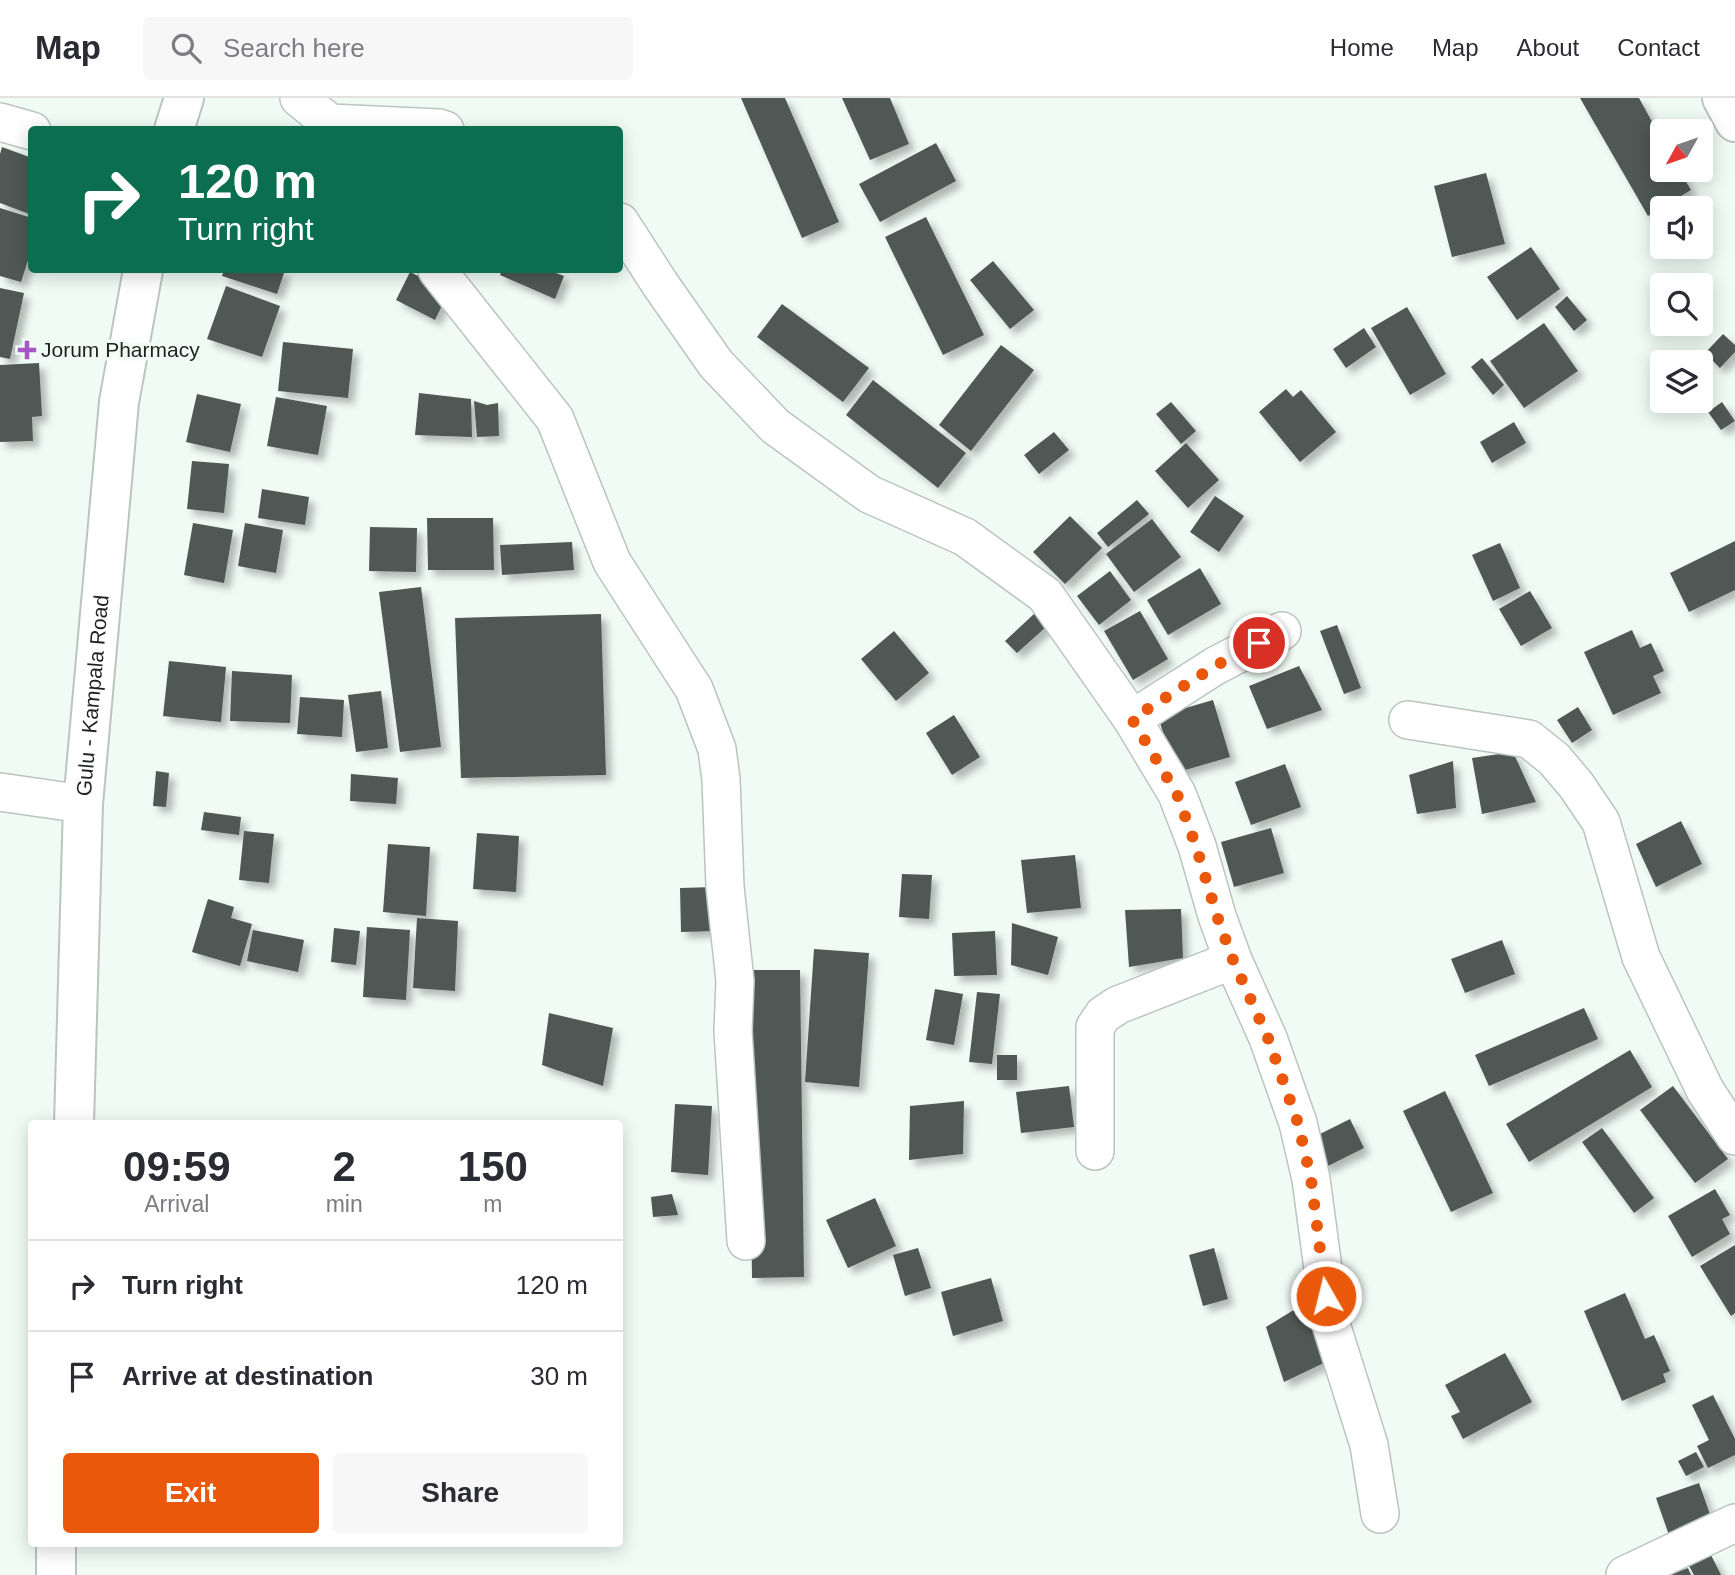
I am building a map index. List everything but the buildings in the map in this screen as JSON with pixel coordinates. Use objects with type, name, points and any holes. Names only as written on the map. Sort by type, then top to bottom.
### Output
[{"type":"main road","points":[[175,126],[184,98]]},
{"type":"main road","points":[[1722,98],[1735,122]]},
{"type":"main road","name":"Gulu - Kampala Road","points":[[75,1120],[83,804],[119,402],[142,273]]},
{"type":"main road","points":[[56,1547],[56,1575]]},
{"type":"street","points":[[299,98],[332,126]]},
{"type":"street","points":[[0,122],[28,130]]},
{"type":"street","points":[[623,227],[716,364],[775,426],[869,494],[965,537],[1045,595],[1132,719],[1177,794],[1233,960],[1268,1038],[1298,1123],[1311,1179],[1330,1321],[1369,1445],[1380,1514]]},
{"type":"street","points":[[439,273],[555,419],[612,562],[694,689],[717,750],[721,779],[725,887],[736,981],[733,1031],[746,1241]]},
{"type":"street","points":[[1132,719],[1215,666],[1282,631]]},
{"type":"street","points":[[1408,720],[1530,739],[1554,759],[1576,785],[1601,822],[1641,957],[1705,1090],[1735,1136]]},
{"type":"street","points":[[0,792],[83,804]]},
{"type":"street","points":[[1095,1151],[1095,1027],[1103,1015],[1118,1006],[1233,960]]},
{"type":"street","points":[[1625,1575],[1735,1523]]},
{"type":"place","name":"Jorum Pharmacy","points":[[27,350]]},
{"type":"route","points":[[1259,643],[1215,666],[1132,719],[1177,794],[1233,960],[1268,1038],[1298,1123],[1311,1179],[1326,1296]]}]
